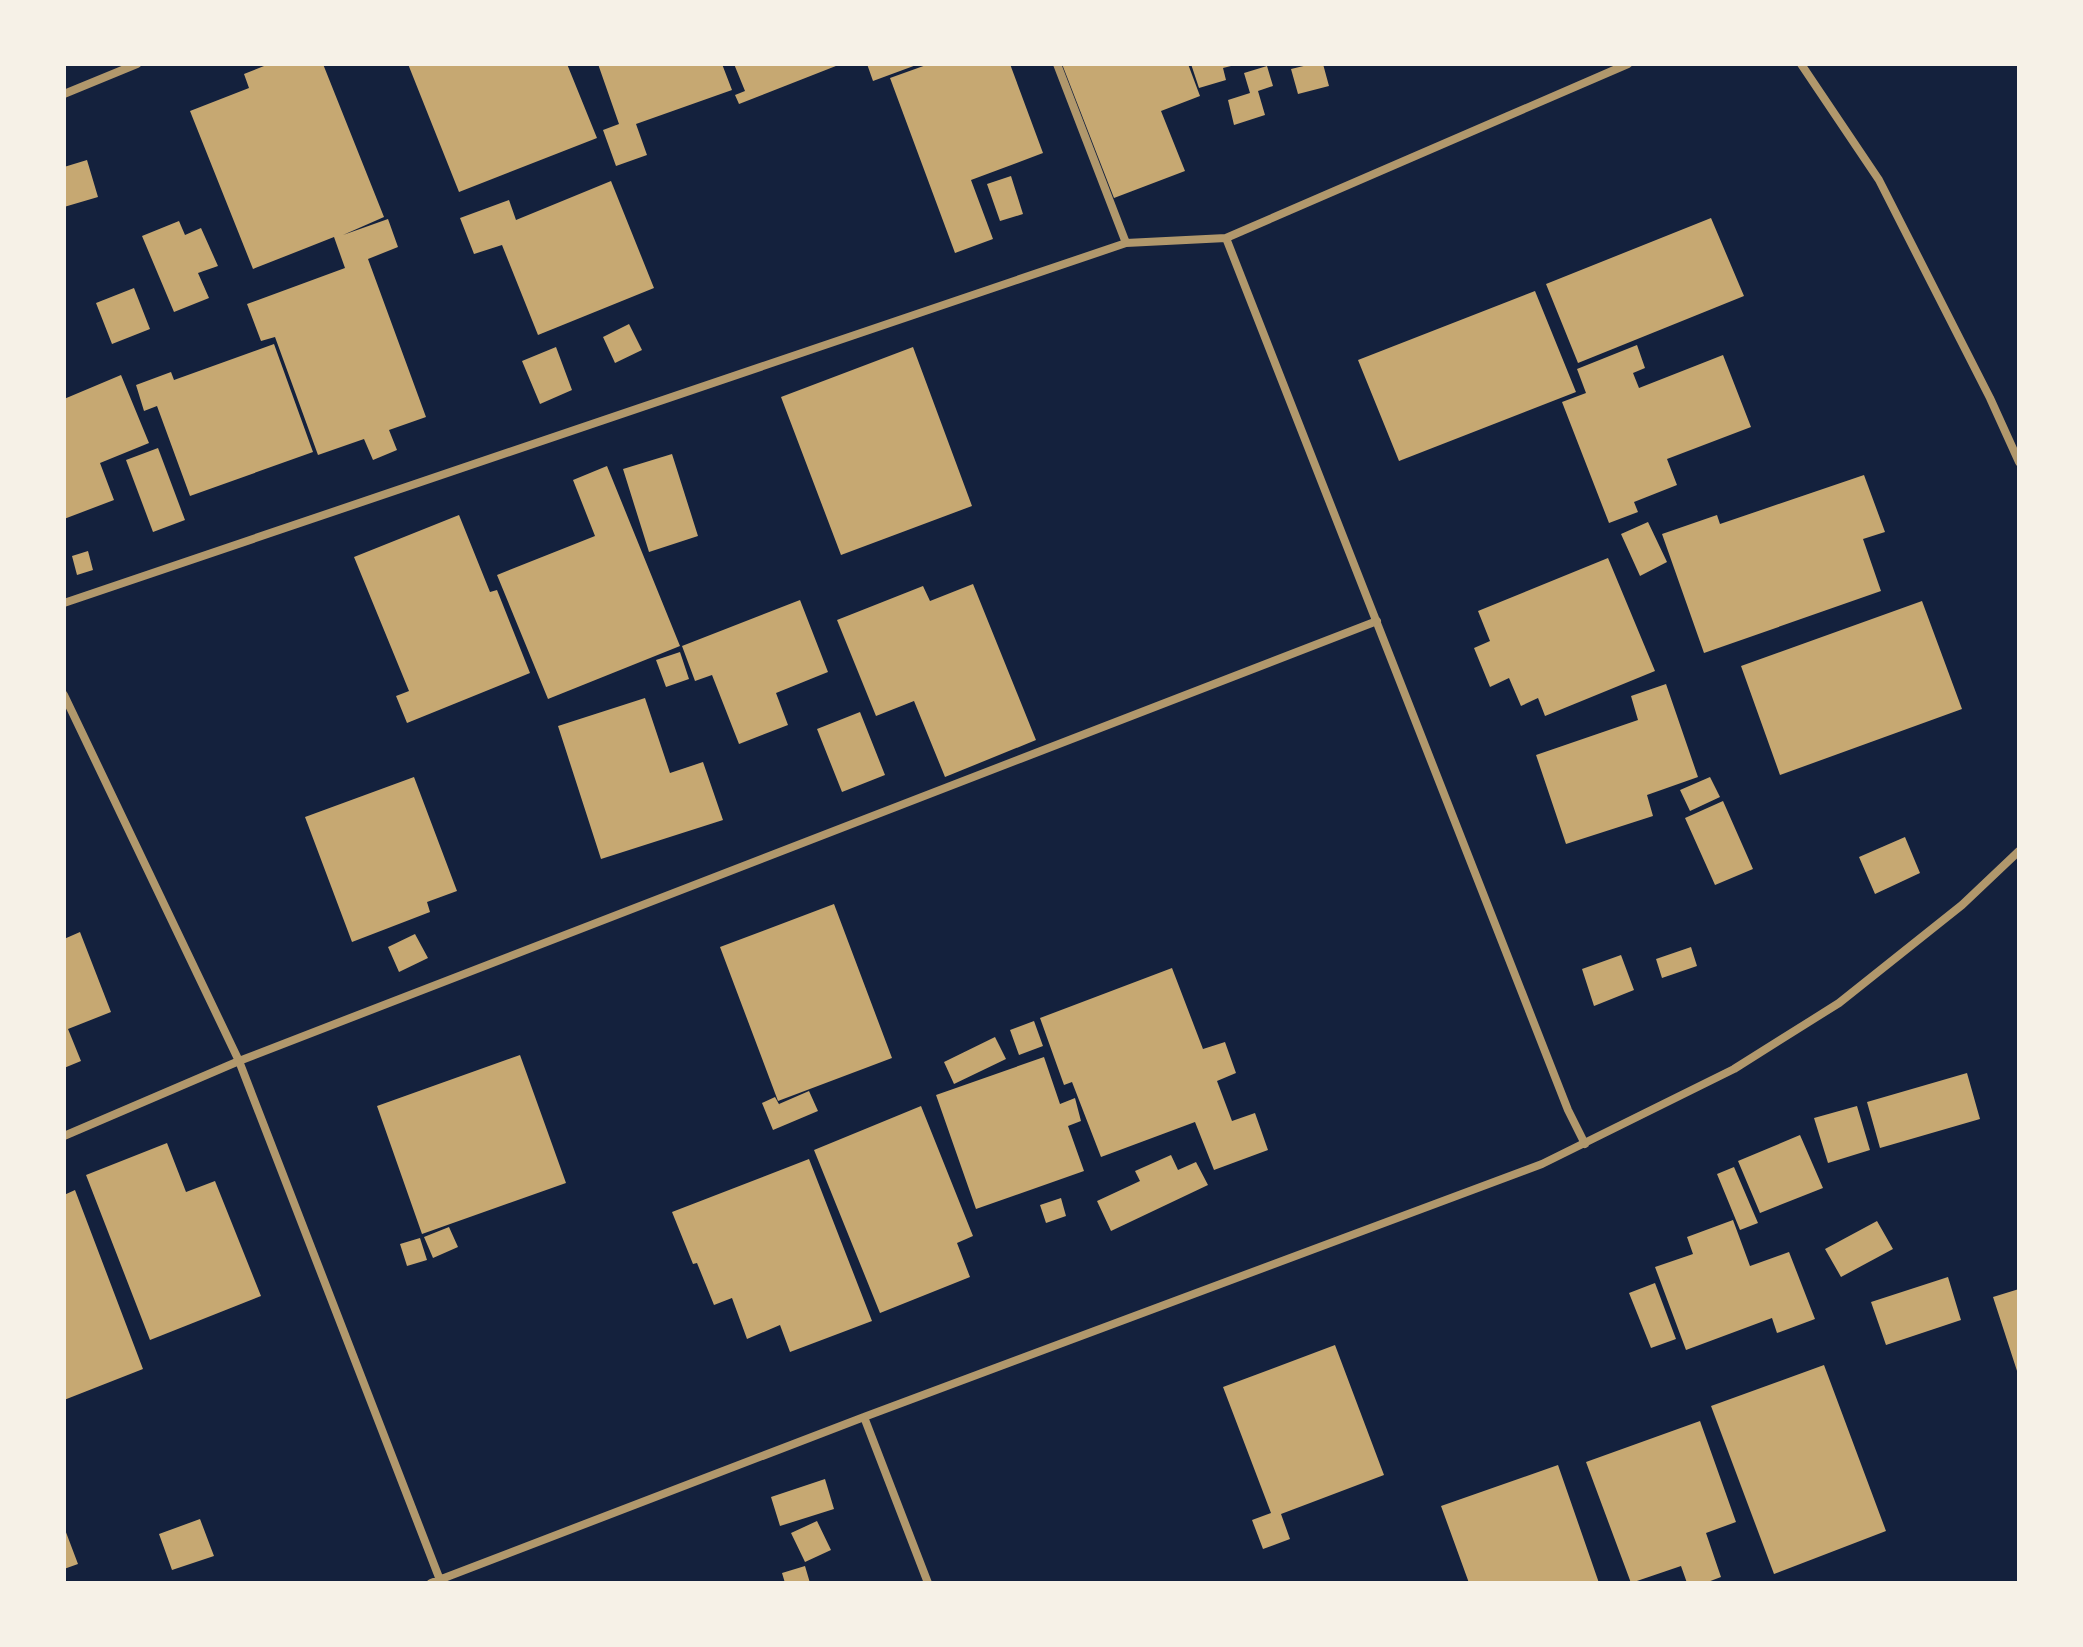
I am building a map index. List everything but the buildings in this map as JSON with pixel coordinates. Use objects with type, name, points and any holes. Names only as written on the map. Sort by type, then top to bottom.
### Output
[{"type":"street","points":[[64,94],[137,64]]},
{"type":"street","points":[[1057,64],[1126,243]]},
{"type":"street","points":[[64,603],[1126,243],[1226,238],[1628,64]]},
{"type":"street","points":[[1801,64],[1879,180],[1990,398],[2019,462]]},
{"type":"street","points":[[1226,238],[1568,1110],[1585,1144]]},
{"type":"street","points":[[64,1136],[239,1061],[1377,621]]},
{"type":"street","points":[[64,695],[239,1061],[436,1581],[864,1417],[1527,1170],[1585,1144],[1734,1069],[1839,1003],[1962,905],[2019,851]]},
{"type":"street","points":[[864,1417],[928,1583]]}]
